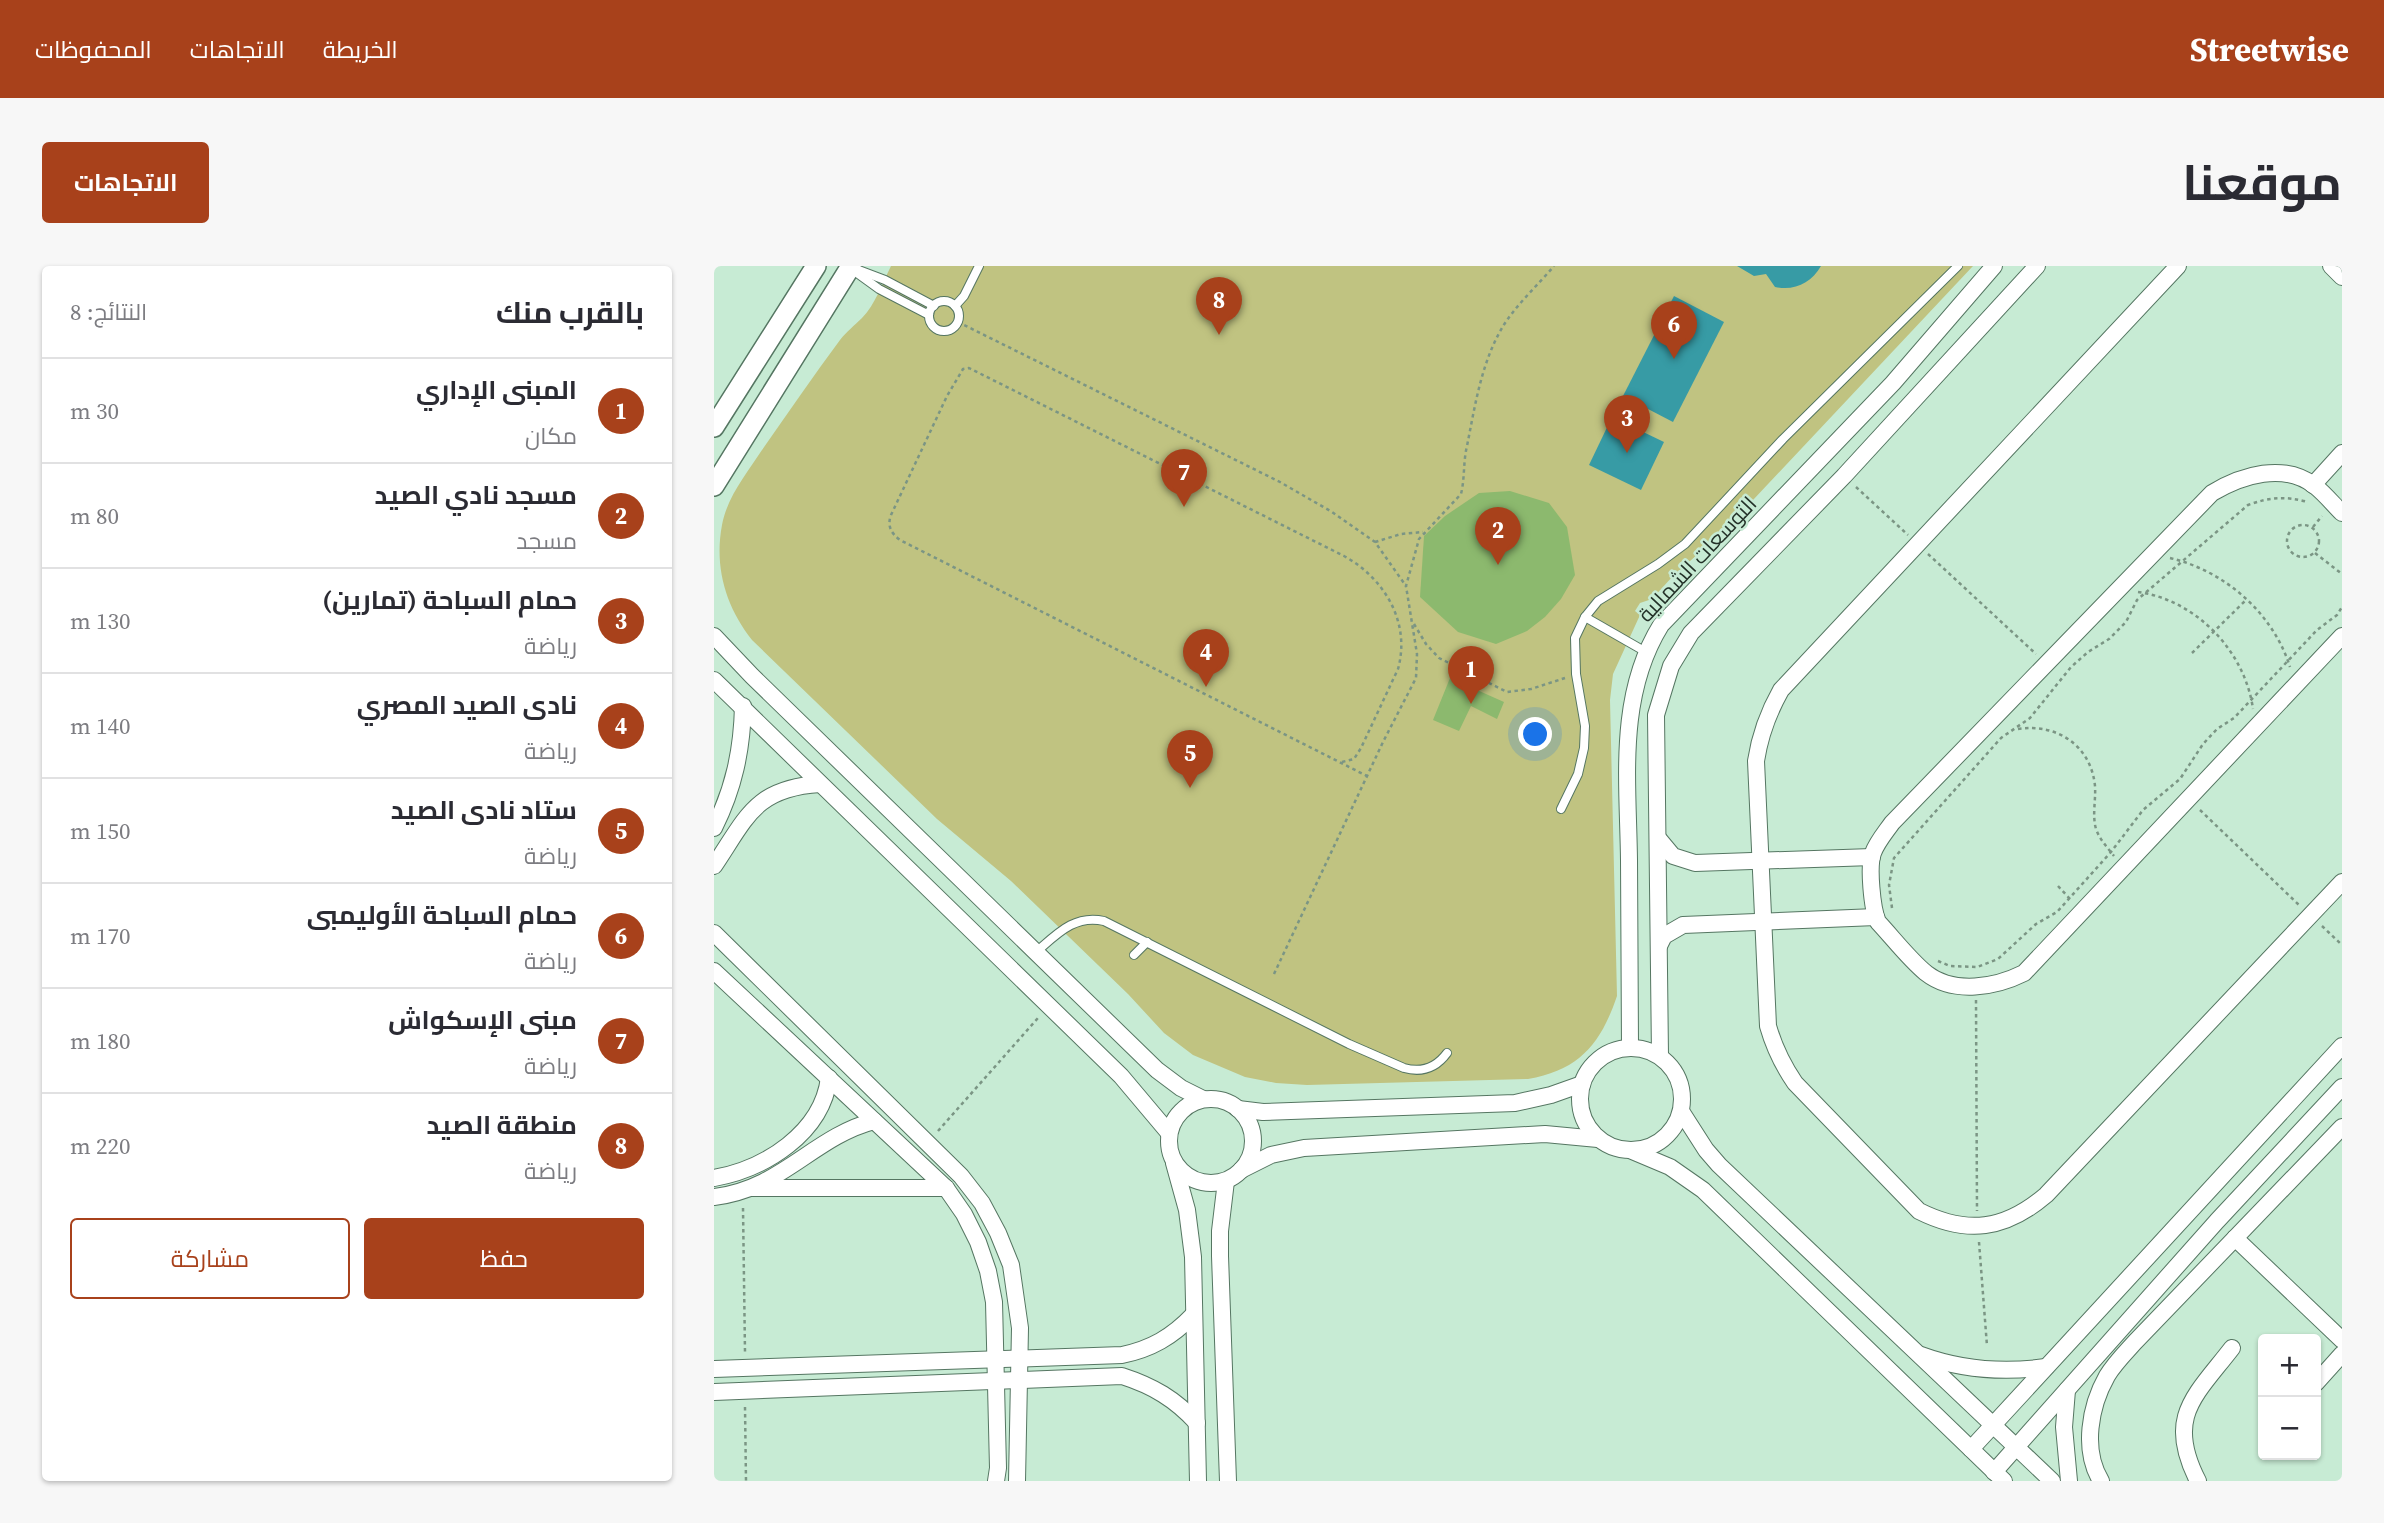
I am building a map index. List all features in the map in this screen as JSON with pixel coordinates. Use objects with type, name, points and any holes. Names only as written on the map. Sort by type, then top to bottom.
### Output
[{"type":"street","points":[[714,427],[816,266]]},
{"type":"street","name":"التوسعات الشمالية","points":[[1630,1047],[1628,736],[1632,696],[1646,652],[1661,625],[1893,383],[1994,266]]},
{"type":"street","points":[[1660,1056],[1656,715],[1671,666],[1691,633],[1844,477],[2037,266]]},
{"type":"street","points":[[2178,266],[1781,690],[1772,706],[1761,733],[1756,761],[1768,1026],[1773,1046],[1794,1083],[1919,1211],[1948,1223],[1978,1227],[2015,1217],[2046,1195],[2342,882]]},
{"type":"street","points":[[2331,266],[2342,277]]},
{"type":"street","points":[[714,486],[850,267]]},
{"type":"street","points":[[1974,288],[1996,309]]},
{"type":"street","points":[[2313,485],[2342,453]]},
{"type":"street","points":[[2342,513],[2313,485],[2294,476],[2272,473],[2251,475],[2231,482],[2204,500],[1892,823],[1880,839],[1872,857],[1876,917],[1927,974],[1942,981],[1976,986],[2009,980],[2024,972],[2342,636]]},
{"type":"street","points":[[714,636],[761,686],[1157,1070],[1181,1088],[1203,1099]]},
{"type":"street","points":[[1646,652],[1671,666]]},
{"type":"street","points":[[714,680],[1050,1005],[1121,1076],[1169,1133]]},
{"type":"street","points":[[714,828],[726,804],[736,772],[742,739],[743,706]]},
{"type":"street","points":[[714,866],[750,812],[770,795],[794,785],[820,784]]},
{"type":"street","points":[[1658,838],[1673,856],[1695,863],[1872,857]]},
{"type":"street","points":[[1659,946],[1664,936],[1683,925],[1876,917]]},
{"type":"street","points":[[714,933],[961,1176],[982,1203],[1011,1265],[1020,1328],[1017,1481]]},
{"type":"street","points":[[1017,973],[1035,953]]},
{"type":"street","points":[[714,971],[946,1188],[964,1214],[978,1241],[994,1302],[996,1481]]},
{"type":"street","points":[[1971,1449],[2342,1046]]},
{"type":"street","points":[[1598,1139],[1584,1120],[1581,1108],[1582,1084],[1592,1065],[1600,1058],[1619,1048],[1641,1048],[1660,1056],[1677,1075],[1681,1087],[1681,1111],[1677,1123],[1663,1139],[1644,1149],[1632,1151]]},
{"type":"street","points":[[714,1178],[754,1167],[795,1139],[821,1108],[829,1079]]},
{"type":"street","points":[[1238,1109],[1263,1112],[1478,1106],[1515,1103],[1551,1095],[1582,1084]]},
{"type":"street","points":[[1174,1163],[1191,1179],[1214,1184],[1226,1181],[1241,1170],[1271,1156],[1304,1148],[1545,1134],[1598,1139],[1620,1149],[1632,1151],[1670,1167],[1703,1190],[1999,1476],[2016,1447],[2208,1231],[2342,1087]]},
{"type":"street","points":[[1198,1481],[1194,1257],[1187,1210],[1168,1144],[1173,1121],[1181,1111],[1191,1103],[1203,1099],[1228,1102],[1238,1109],[1247,1119],[1253,1146],[1250,1157],[1241,1170]]},
{"type":"street","points":[[1681,1111],[1719,1165],[2052,1481]]},
{"type":"street","points":[[812,1120],[824,1127],[831,1139]]},
{"type":"street","points":[[714,1197],[747,1189],[779,1175],[831,1139],[859,1125],[874,1121]]},
{"type":"street","points":[[2102,1481],[2090,1446],[2092,1409],[2108,1374],[2135,1342],[2342,1127]]},
{"type":"street","points":[[1226,1181],[1220,1256],[1228,1481]]},
{"type":"street","points":[[747,1189],[946,1188]]},
{"type":"street","points":[[2235,1238],[2342,1340]]},
{"type":"street","points":[[714,1369],[1122,1355],[1142,1351],[1161,1342],[1193,1315]]},
{"type":"street","points":[[2198,1481],[2189,1464],[2184,1444],[2184,1424],[2189,1404],[2232,1348]]},
{"type":"street","points":[[1914,1352],[1970,1368],[2008,1371],[2046,1367]]},
{"type":"street","points":[[2321,1377],[2342,1354]]},
{"type":"street","points":[[714,1392],[1122,1376],[1163,1393],[1197,1423]]},
{"type":"street","points":[[2067,1390],[2064,1436],[2069,1481]]},
{"type":"lane","points":[[955,306],[964,296],[979,266]]},
{"type":"lane","points":[[1561,809],[1578,775],[1584,748],[1585,726],[1576,674],[1575,638],[1585,617],[1598,601],[1685,544],[1783,439],[1958,266]]},
{"type":"lane","points":[[850,267],[885,279],[934,306]]},
{"type":"lane","points":[[850,267],[880,289],[929,315],[932,325],[940,331],[951,330],[958,322],[959,316],[955,306],[947,302],[934,306],[929,315]]},
{"type":"lane","points":[[1585,617],[1646,652]]},
{"type":"lane","points":[[1035,953],[1066,926],[1087,918],[1104,921],[1349,1044],[1404,1068],[1428,1069],[1442,1060],[1447,1053]]},
{"type":"lane","points":[[1134,955],[1147,942]]},
{"type":"path","points":[[1274,974],[1416,678],[1417,654],[1406,586],[1423,532],[1461,494],[1463,461],[1482,376],[1498,335],[1554,266]]},
{"type":"path","points":[[958,322],[1280,482],[1332,512],[1375,542],[1406,586]]},
{"type":"path","points":[[1342,762],[1354,759],[1361,747],[1402,655],[1401,634],[1395,611],[1386,593],[1368,570],[1029,396],[970,368],[963,369],[947,396],[891,515],[889,522],[893,534],[900,540],[1367,776]]},
{"type":"path","points":[[1844,477],[2046,663]]},
{"type":"path","points":[[1892,912],[1889,885],[1894,858],[2001,738],[2017,729],[2042,705],[2071,667],[2109,639],[2126,622],[2137,600],[2248,505],[2268,498],[2288,497],[2317,507]]},
{"type":"path","points":[[2302,524],[2313,527],[2319,537],[2315,553],[2305,557],[2294,554],[2287,545],[2288,534],[2292,529],[2302,524]]},
{"type":"path","points":[[1375,542],[1401,534],[1423,532]]},
{"type":"path","points":[[2315,553],[2342,574]]},
{"type":"path","points":[[2152,554],[2181,561],[2216,577],[2246,600],[2271,628],[2288,661],[2295,683]]},
{"type":"path","points":[[2117,590],[2146,594],[2183,608],[2214,632],[2238,663],[2252,700],[2255,725]]},
{"type":"path","points":[[2192,653],[2246,600]]},
{"type":"path","points":[[1937,960],[1950,966],[1977,967],[1998,959],[2036,924],[2057,912],[2111,852],[2143,810],[2180,779],[2203,744],[2252,700],[2342,607]]},
{"type":"path","points":[[1412,621],[1426,644],[1439,657],[1507,692],[1549,685],[1576,674]]},
{"type":"path","points":[[2017,729],[2044,728],[2069,738],[2079,747],[2092,771],[2095,785],[2096,828],[2101,841],[2123,867]]},
{"type":"path","points":[[2188,798],[2342,946]]},
{"type":"path","points":[[2058,886],[2081,912]]},
{"type":"path","points":[[1976,986],[1978,1227],[1987,1346]]},
{"type":"path","points":[[927,1143],[1050,1005]]},
{"type":"path","points":[[745,1368],[747,1189]]},
{"type":"path","points":[[745,1391],[746,1481]]},
{"type":"green space","points":[[891,266],[1973,266],[1722,533],[1673,576],[1652,599],[1640,603],[1635,611],[1640,615],[1613,674],[1610,700],[1617,996],[1596,1041],[1586,1052],[1562,1069],[1528,1079],[1307,1085],[1245,1077],[1193,1055],[1164,1033],[1128,994],[1011,881],[937,819],[752,640],[735,614],[721,572],[720,541],[728,505],[744,476],[820,367],[871,307]]},
{"type":"water","points":[[1737,266],[1821,266],[1802,284],[1782,288],[1775,287],[1766,274],[1754,276]]},
{"type":"water","points":[[1674,296],[1724,322],[1673,422],[1623,396]]},
{"type":"water","points":[[1612,417],[1664,442],[1641,490],[1589,465]]},
{"type":"building","points":[[1510,491],[1549,503],[1567,527],[1575,575],[1561,599],[1545,617],[1527,631],[1496,644],[1458,632],[1420,597],[1424,536],[1445,516],[1479,493]]},
{"type":"building","points":[[1450,678],[1504,702],[1497,719],[1471,706],[1459,731],[1433,720]]},
{"type":"place","name":"منطقة الصيد","points":[[1219,335]]},
{"type":"place","name":"حمام السباحة الأوليمبى","points":[[1674,359]]},
{"type":"place","name":"حمام السباحة (تمارين)","points":[[1627,453]]},
{"type":"place","name":"مبنى الإسكواش","points":[[1184,507]]},
{"type":"place","name":"مسجد نادي الصيد","points":[[1498,565]]},
{"type":"place","name":"نادى الصيد المصري","points":[[1206,687]]},
{"type":"place","name":"المبنى الإداري","points":[[1471,704]]},
{"type":"place","name":"ستاد نادى الصيد","points":[[1190,788]]}]
